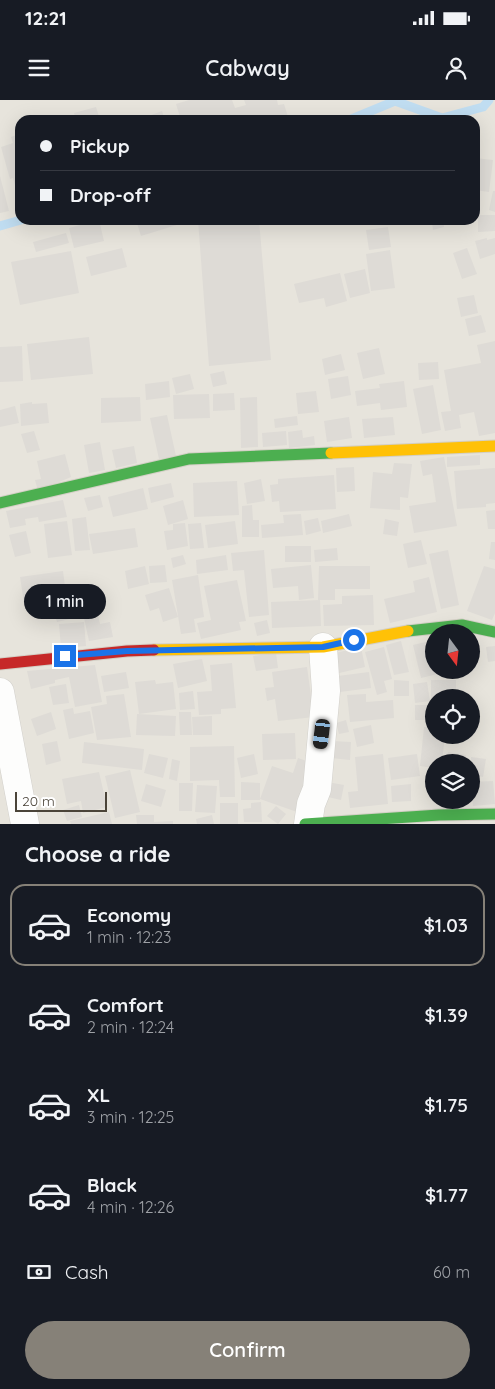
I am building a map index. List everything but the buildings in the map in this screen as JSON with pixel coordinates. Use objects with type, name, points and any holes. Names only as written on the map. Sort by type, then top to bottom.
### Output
[{"type":"street","points":[[0,503],[189,459],[495,446]]},
{"type":"street","points":[[0,664],[127,651],[323,647],[385,634],[462,625],[495,632]]},
{"type":"street","points":[[323,647],[326,691],[317,789],[311,804],[307,824],[439,815],[488,817]]},
{"type":"street","points":[[0,692],[25,824]]},
{"type":"shaded area","points":[[0,100],[495,100],[495,824],[0,824]]},
{"type":"waterway","points":[[453,115],[483,107],[489,100]]},
{"type":"waterway","points":[[361,115],[395,101],[434,115]]},
{"type":"waterway","points":[[0,226],[15,222]]},
{"type":"traffic: fast","points":[[0,503],[189,459],[331,453]]},
{"type":"traffic: fast","points":[[408,631],[462,625],[495,632]]},
{"type":"traffic: fast","points":[[305,824],[439,815],[495,814]]},
{"type":"traffic: slow","points":[[331,453],[495,446]]},
{"type":"traffic: slow","points":[[154,650],[323,647],[408,631]]},
{"type":"traffic: jam","points":[[0,664],[154,650]]},
{"type":"route","points":[[65,656],[127,651],[323,647],[354,640]]}]
